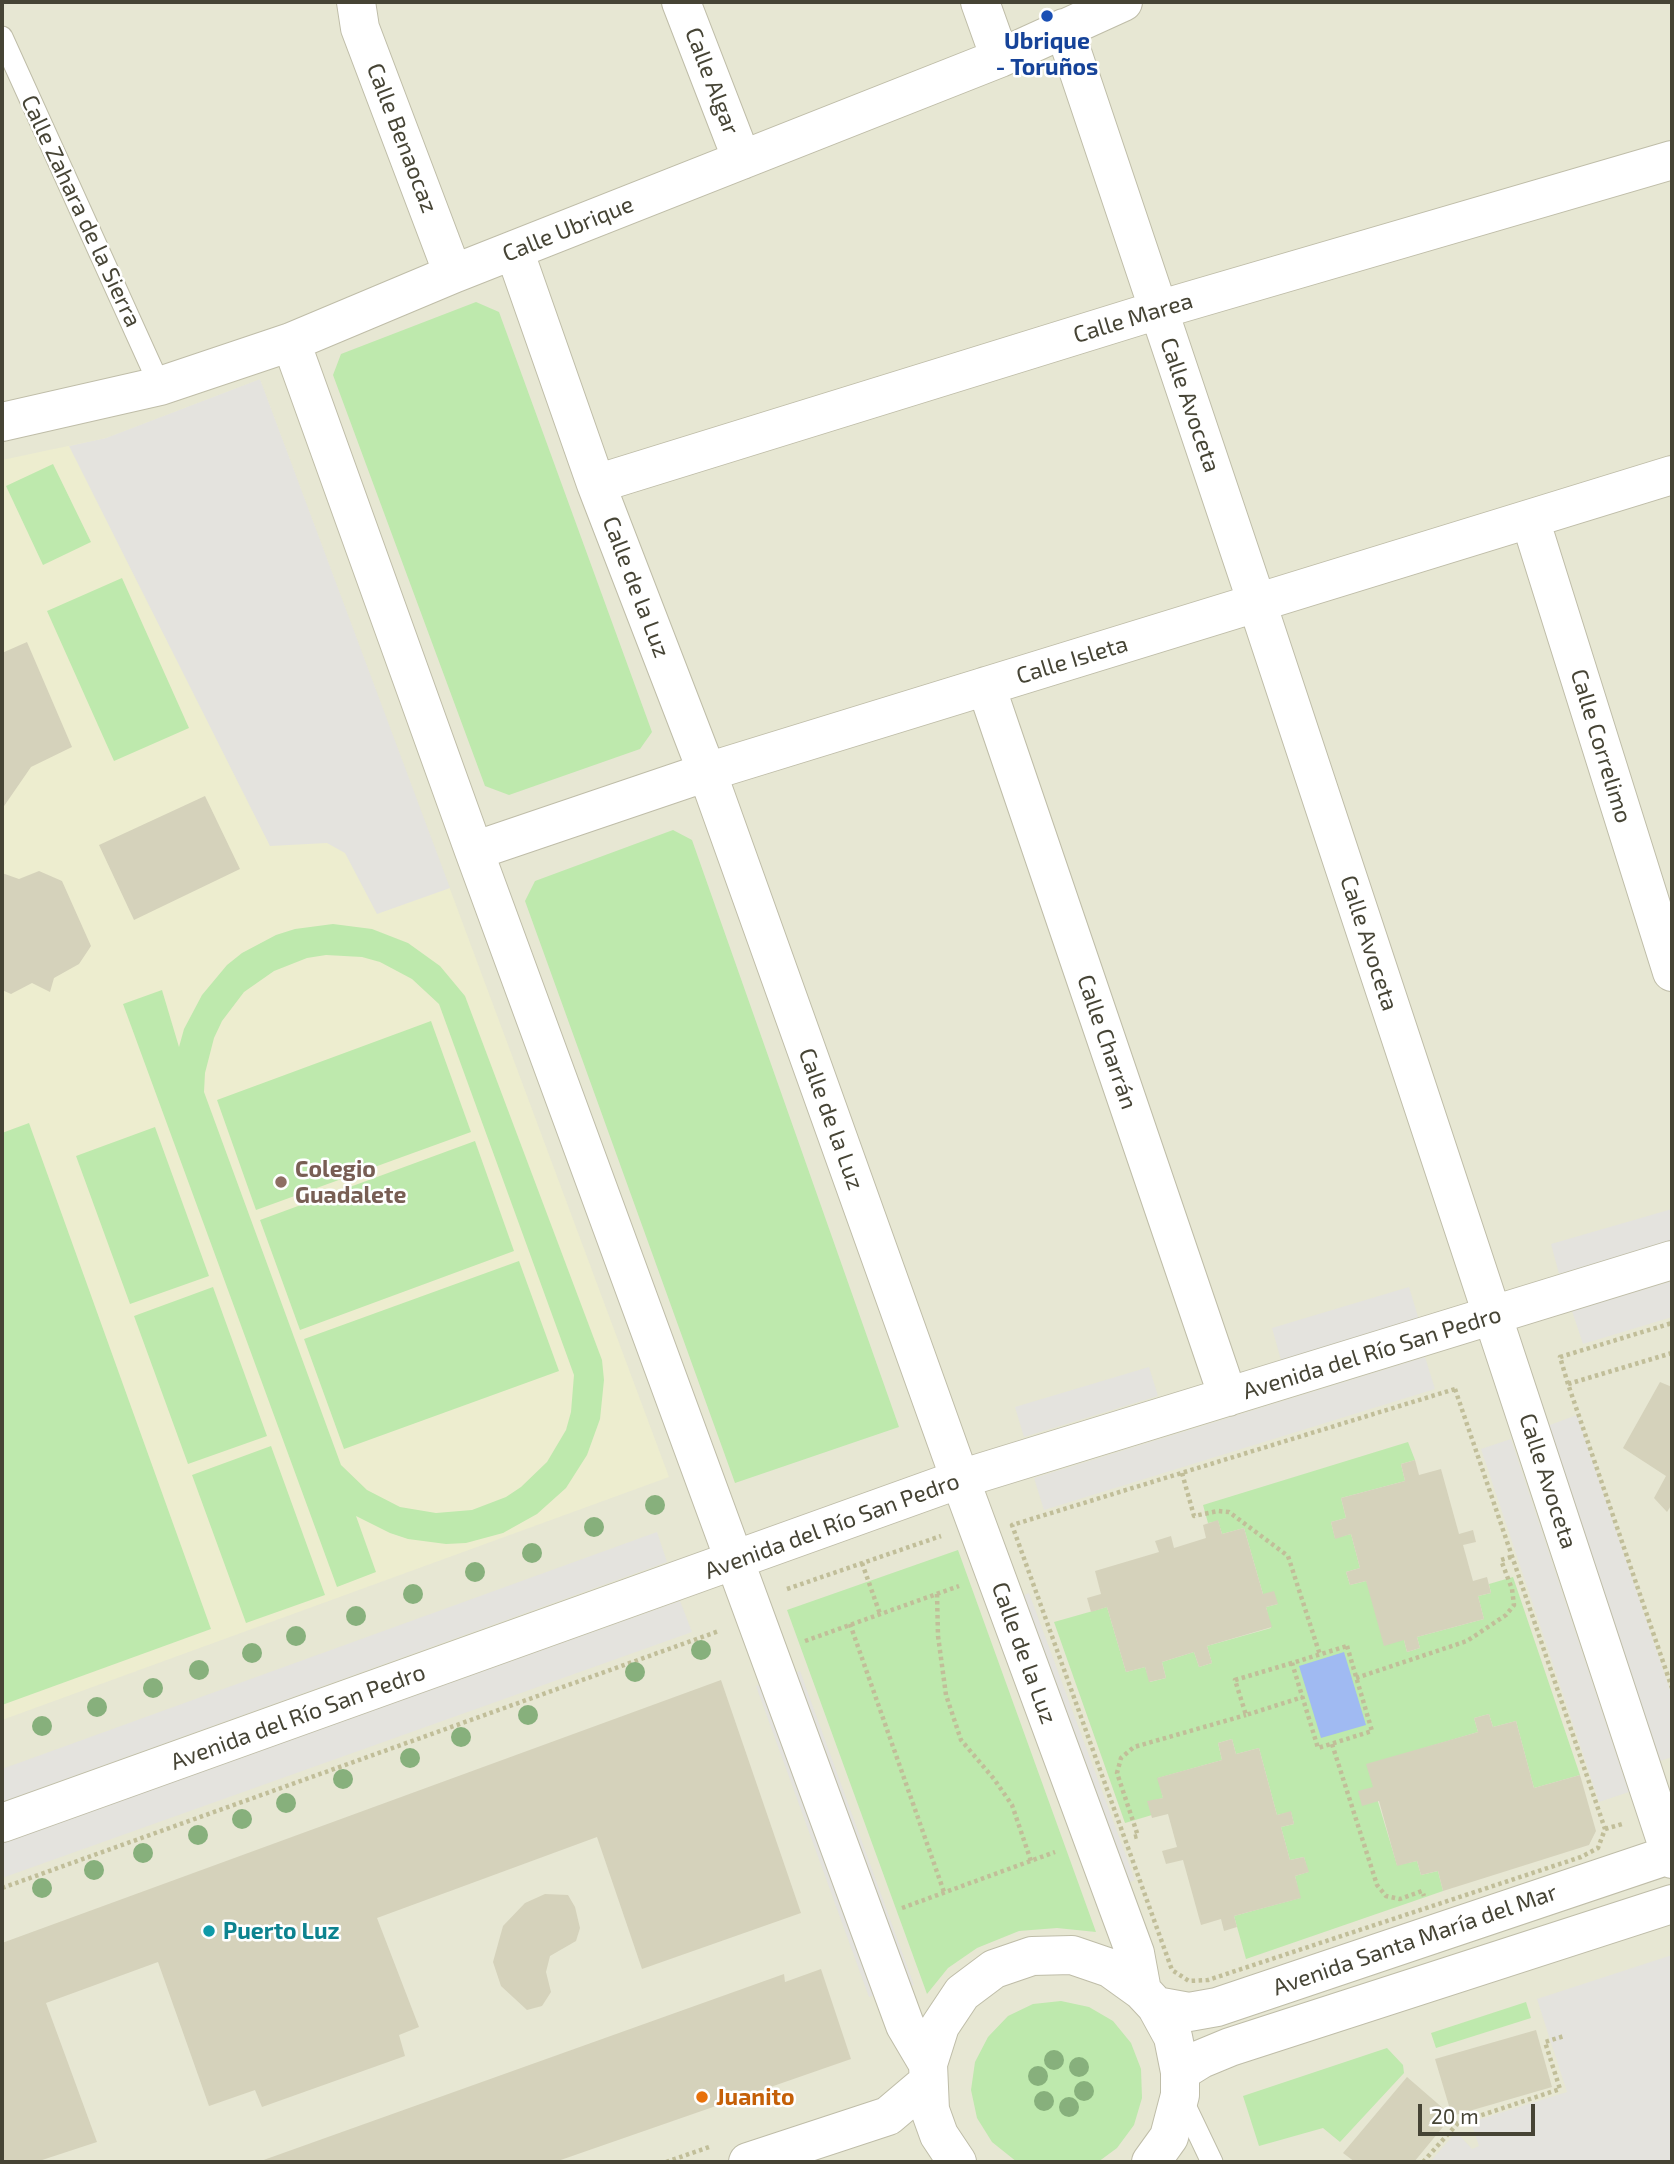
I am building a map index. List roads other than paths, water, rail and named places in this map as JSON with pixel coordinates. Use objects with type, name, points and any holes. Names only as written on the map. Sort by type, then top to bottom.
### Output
[{"type":"street","name":"Calle Benaocaz","points":[[356,2],[359,28],[453,274]]},
{"type":"street","name":"Calle Algar","points":[[681,2],[742,160]]},
{"type":"street","points":[[981,2],[1000,58]]},
{"type":"street","name":"Calle Ubrique","points":[[2,422],[160,386],[291,342],[453,274],[1000,58],[1123,2]]},
{"type":"street","name":"Calle Avoceta","points":[[1064,28],[1672,1855]]},
{"type":"street","name":"Calle Marea","points":[[596,484],[1158,310],[1672,160]]},
{"type":"street","name":"Calle de la Luz","points":[[514,250],[596,484],[707,772],[1149,1998]]},
{"type":"street","points":[[291,342],[474,851],[905,2025],[928,2074]]},
{"type":"street","name":"Calle Isleta","points":[[474,851],[707,772],[1672,475]]},
{"type":"street","name":"Calle Correlimo","points":[[1530,519],[1672,972]]},
{"type":"street","name":"Calle Charrán","points":[[986,686],[1228,1397]]},
{"type":"street","name":"Avenida del Río San Pedro","points":[[2,1823],[960,1479],[1672,1261]]},
{"type":"street","name":"Avenida Santa María del Mar","points":[[1149,1998],[1189,2012],[1217,2007],[1672,1855]]},
{"type":"street","name":"Avenida Santa María del Mar","points":[[1180,2084],[1201,2059],[1230,2047],[1672,1905]]},
{"type":"street","points":[[944,2161],[930,2110],[928,2074],[940,2026],[962,1993],[995,1969],[1032,1956],[1072,1955],[1110,1968],[1149,1998],[1173,2037],[1180,2084],[1169,2137],[1151,2162]]},
{"type":"street","points":[[748,2162],[888,2116],[928,2074]]},
{"type":"lane","name":"Calle Zahara de la Sierra","points":[[2,37],[160,386]]},
{"type":"lane","points":[[1180,2084],[1212,2162]]},
{"type":"water","points":[[1344,1652],[1366,1725],[1321,1738],[1299,1666]]},
{"type":"place","name":"Ubrique - Toruños","points":[[1047,16]]},
{"type":"place","name":"Colegio Guadalete","points":[[281,1182]]},
{"type":"place","name":"Puerto Luz","points":[[209,1931]]},
{"type":"place","name":"Juanito","points":[[702,2097]]}]
